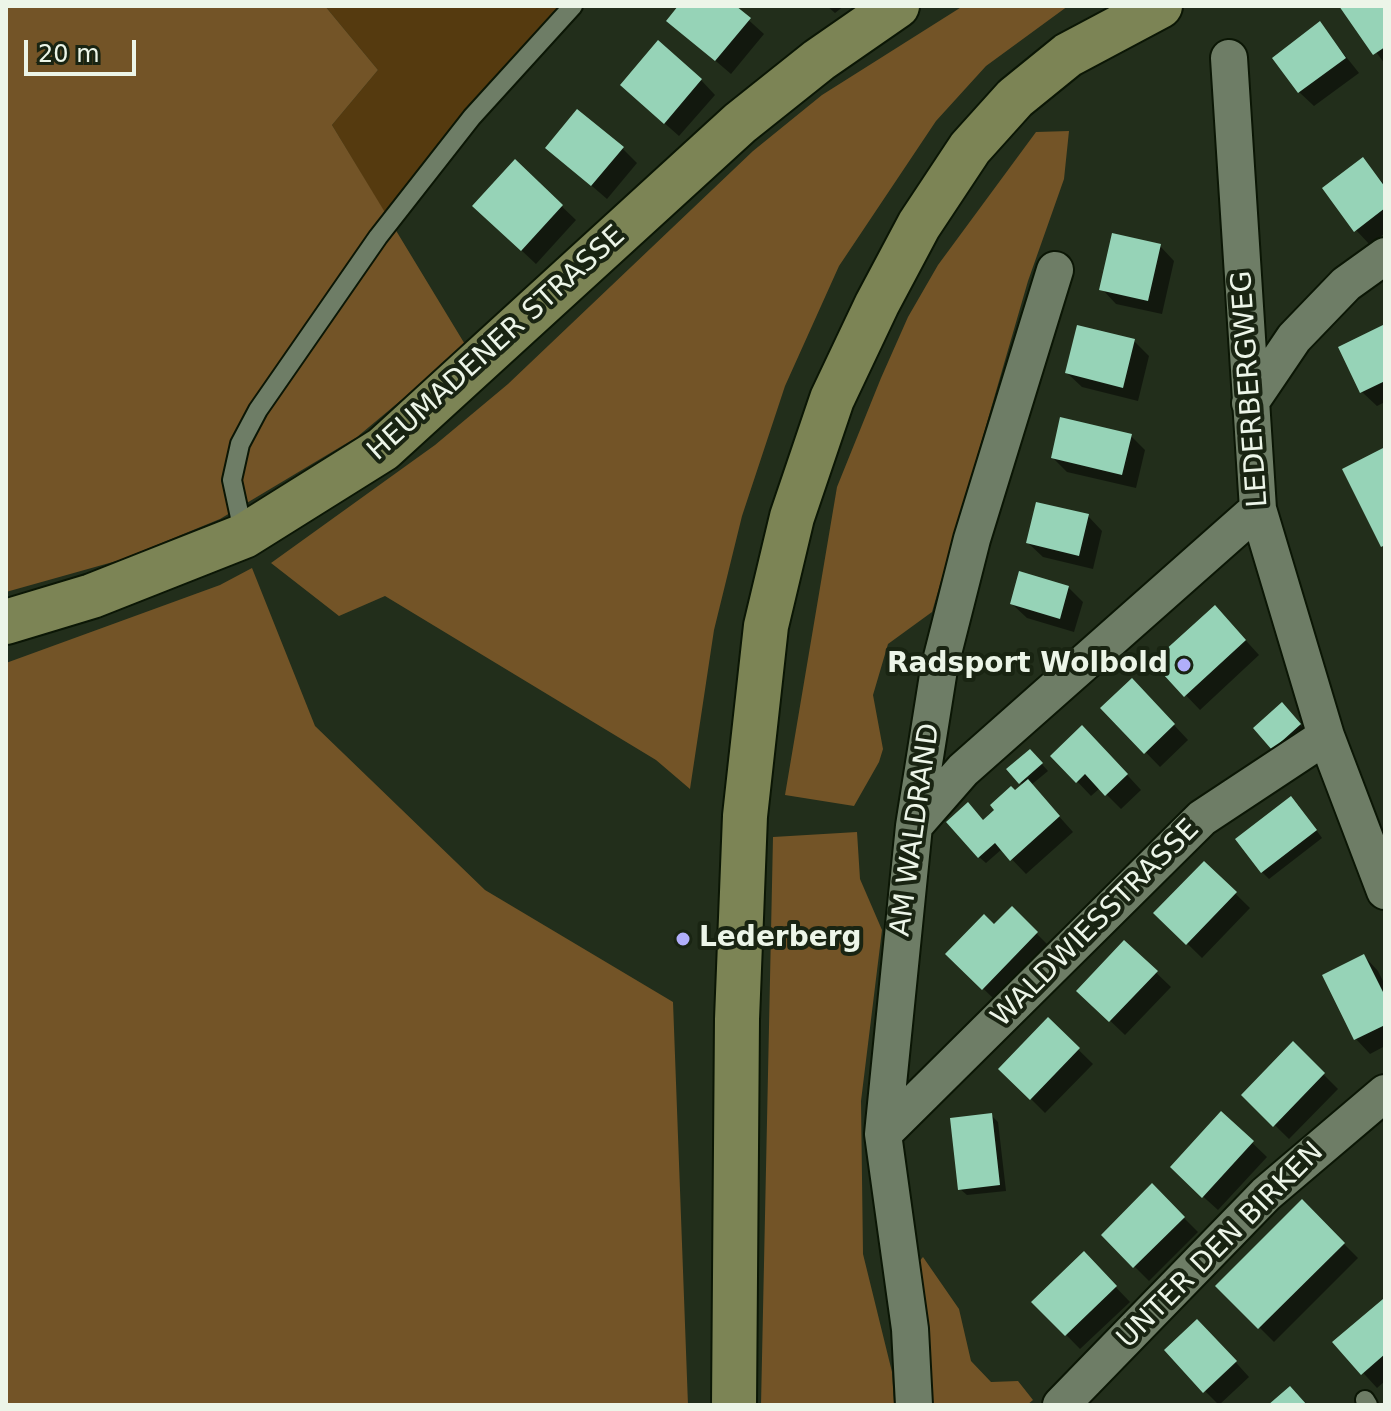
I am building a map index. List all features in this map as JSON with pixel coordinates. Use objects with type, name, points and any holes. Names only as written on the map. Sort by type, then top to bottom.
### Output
[{"type":"main road","name":"HEUMADENER STRASSE","points":[[6,622],[92,596],[244,536],[383,449],[564,288],[740,123],[819,60],[897,6]]},
{"type":"main road","points":[[734,1405],[737,1019],[745,816],[766,626],[792,517],[832,399],[877,304],[919,225],[970,148],[1015,98],[1068,55],[1160,6]]},
{"type":"street","name":"LEDERBERGWEG","points":[[1229,58],[1258,509],[1326,736],[1385,891]]},
{"type":"street","points":[[1250,403],[1294,338],[1346,284],[1385,256]]},
{"type":"street","name":"AM WALDRAND","points":[[914,1405],[910,1329],[883,1134],[914,826],[939,669],[968,554],[1055,270]]},
{"type":"street","points":[[914,826],[963,770],[1258,509]]},
{"type":"street","name":"WALDWIESSTRASSE","points":[[883,1134],[1202,818],[1326,736]]},
{"type":"street","name":"UNTER DEN BIRKEN","points":[[1061,1405],[1266,1194],[1385,1093]]},
{"type":"lane","points":[[244,536],[232,480],[240,444],[258,410],[378,237],[472,117],[573,6]]},
{"type":"shaded area","points":[[6,6],[325,6],[378,70],[332,125],[466,346],[357,437],[220,519],[120,560],[6,592]]},
{"type":"shaded area","points":[[325,6],[573,6],[390,222],[332,125],[378,70]]},
{"type":"shaded area","points":[[963,6],[1068,6],[986,66],[936,121],[839,266],[785,386],[742,516],[714,630],[690,789],[656,760],[385,596],[339,616],[271,563],[435,445],[508,384],[753,151],[822,95]]},
{"type":"shaded area","points":[[1069,131],[1064,179],[1028,281],[932,612],[888,644],[873,695],[883,749],[879,762],[854,806],[785,795],[837,487],[881,378],[908,317],[938,265],[1036,132]]},
{"type":"shaded area","points":[[252,568],[315,726],[485,890],[673,1002],[688,1405],[6,1405],[6,663],[220,585]]},
{"type":"shaded area","points":[[857,832],[860,879],[882,930],[861,1101],[863,1254],[892,1372],[894,1405],[761,1405],[773,837]]},
{"type":"shaded area","points":[[923,1257],[959,1309],[971,1361],[991,1382],[1018,1381],[1033,1400],[1027,1405],[929,1405],[916,1265]]},
{"type":"building","points":[[678,6],[736,6],[751,18],[715,61],[666,21]]},
{"type":"building","points":[[1339,6],[1385,6],[1385,47],[1373,55]]},
{"type":"building","points":[[1320,21],[1346,58],[1298,93],[1272,58]]},
{"type":"building","points":[[658,40],[702,79],[664,124],[620,85]]},
{"type":"building","points":[[577,109],[624,147],[591,186],[545,148]]},
{"type":"building","points":[[1363,157],[1385,187],[1385,208],[1354,232],[1322,188]]},
{"type":"building","points":[[515,159],[563,205],[521,251],[472,206]]},
{"type":"building","points":[[1112,233],[1161,244],[1148,301],[1099,290]]},
{"type":"building","points":[[1385,324],[1385,381],[1360,393],[1338,347]]},
{"type":"building","points":[[1077,325],[1135,339],[1123,388],[1065,373]]},
{"type":"building","points":[[1060,417],[1132,434],[1122,475],[1051,458]]},
{"type":"building","points":[[1385,447],[1385,545],[1381,547],[1342,469]]},
{"type":"building","points":[[1036,502],[1089,514],[1079,556],[1026,543]]},
{"type":"building","points":[[1019,571],[1069,586],[1060,619],[1010,604]]},
{"type":"building","points":[[1215,605],[1246,640],[1184,697],[1152,662]]},
{"type":"building","points":[[1132,678],[1175,724],[1144,754],[1100,708]]},
{"type":"building","points":[[1282,702],[1301,724],[1272,750],[1253,728]]},
{"type":"building","points":[[1082,725],[1128,774],[1105,796],[1085,774],[1076,783],[1050,756]]},
{"type":"building","points":[[1030,749],[1043,763],[1019,784],[1006,769]]},
{"type":"building","points":[[1028,779],[1060,816],[1010,861],[995,843],[978,858],[946,822],[968,802],[983,820],[994,810],[990,805],[1011,786],[1015,790]]},
{"type":"building","points":[[1291,796],[1317,830],[1261,873],[1235,839]]},
{"type":"building","points":[[1204,861],[1237,892],[1186,945],[1153,913]]},
{"type":"building","points":[[1012,906],[1038,932],[982,990],[945,954],[984,914],[994,924]]},
{"type":"building","points":[[1124,940],[1158,971],[1109,1022],[1076,991]]},
{"type":"building","points":[[1364,954],[1385,996],[1385,1025],[1354,1040],[1322,975]]},
{"type":"building","points":[[1048,1017],[1080,1048],[1030,1100],[998,1069]]},
{"type":"building","points":[[1293,1041],[1325,1073],[1273,1127],[1241,1095]]},
{"type":"building","points":[[1221,1111],[1254,1141],[1202,1198],[1170,1167]]},
{"type":"building","points":[[992,1113],[1000,1185],[958,1190],[950,1118]]},
{"type":"building","points":[[1152,1183],[1185,1217],[1133,1268],[1101,1235]]},
{"type":"building","points":[[1302,1199],[1345,1243],[1258,1329],[1215,1286]]},
{"type":"building","points":[[1084,1251],[1117,1286],[1065,1336],[1031,1302]]},
{"type":"building","points":[[1383,1299],[1385,1354],[1361,1375],[1332,1342]]},
{"type":"building","points":[[1197,1319],[1237,1361],[1203,1393],[1164,1350]]},
{"type":"building","points":[[1290,1386],[1307,1405],[1268,1405]]},
{"type":"place","name":"Radsport Wolbold","points":[[1184,665]]},
{"type":"place","name":"Lederberg","points":[[683,939]]}]
